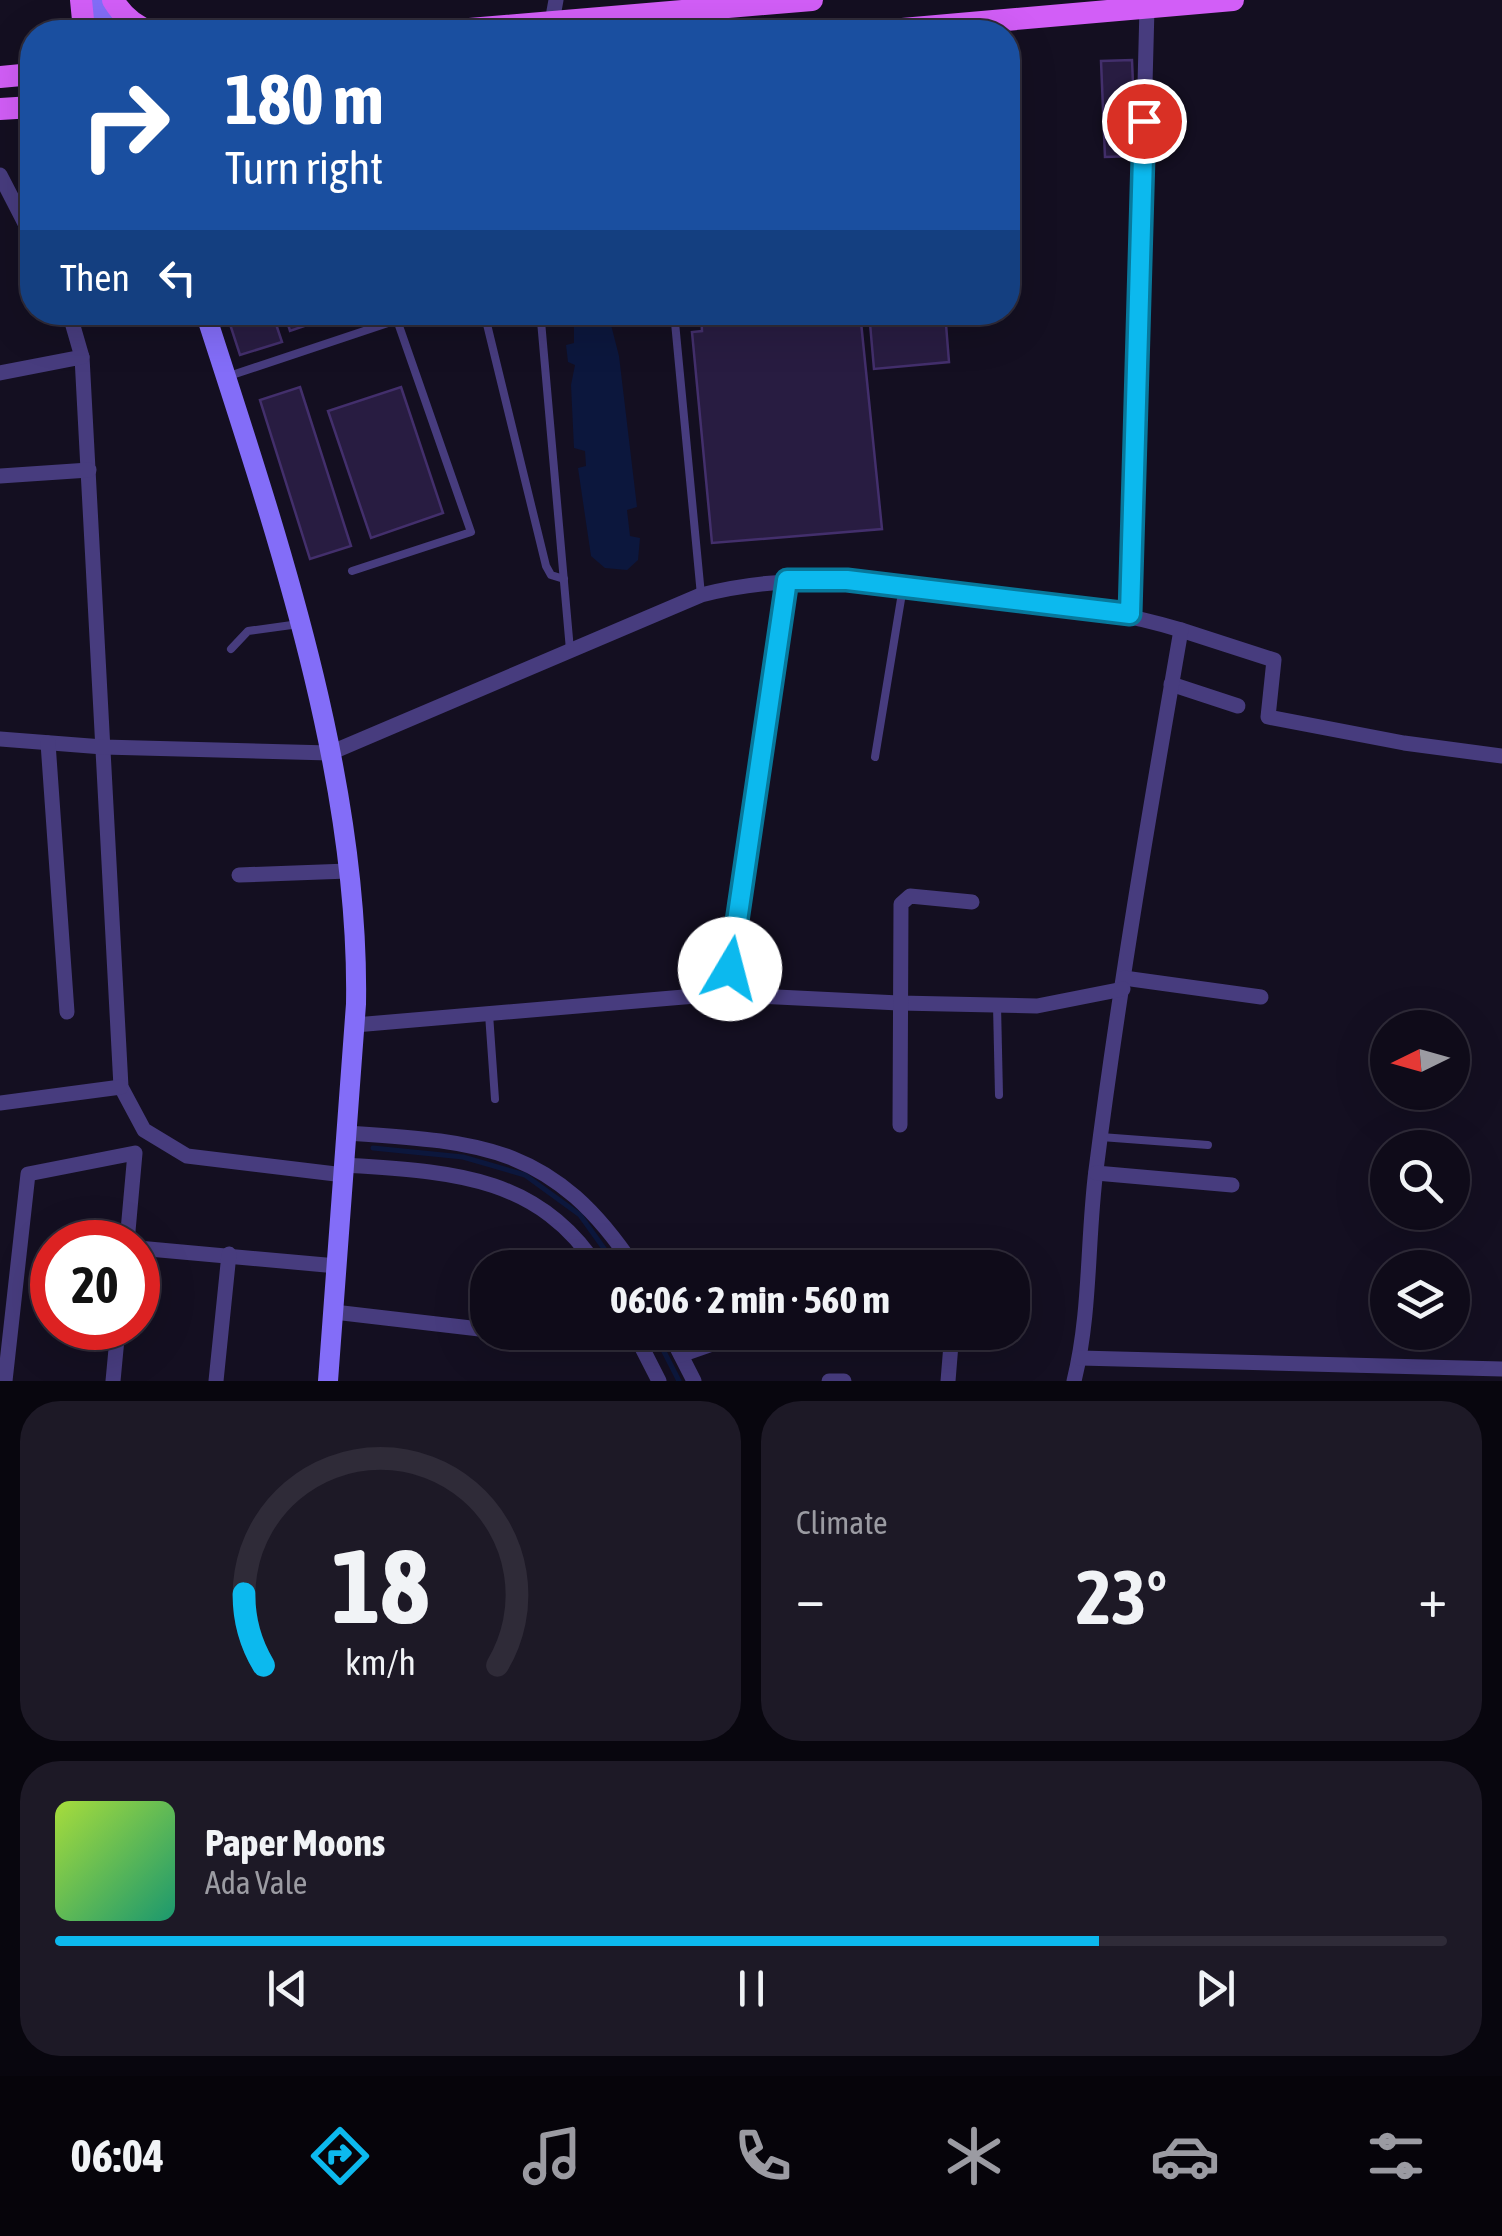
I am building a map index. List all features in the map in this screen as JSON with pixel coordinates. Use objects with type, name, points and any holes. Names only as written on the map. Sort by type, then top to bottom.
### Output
[{"type":"main road","points":[[110,0],[131,20]]},
{"type":"main road","points":[[503,20],[554,11],[812,0]]},
{"type":"main road","points":[[1007,20],[1233,0]]},
{"type":"main road","points":[[209,325],[276,530],[330,753],[348,871],[357,954],[355,1026],[328,1381]]},
{"type":"street","points":[[1130,614],[1146,8]]},
{"type":"street","points":[[0,175],[20,214]]},
{"type":"street","points":[[73,325],[82,357],[122,1087],[144,1130],[187,1156],[460,1175],[517,1192],[566,1228],[584,1250]]},
{"type":"street","points":[[0,373],[82,357]]},
{"type":"street","points":[[0,476],[89,470]]},
{"type":"street","points":[[0,739],[330,753],[701,595],[752,583],[847,580],[1130,614],[1274,660],[1268,717],[1404,743],[1502,756]]},
{"type":"street","points":[[1074,1381],[1080,1358],[1101,1137],[1180,630]]},
{"type":"street","points":[[1171,684],[1238,706]]},
{"type":"street","points":[[48,743],[66,1012]]},
{"type":"street","points":[[239,875],[348,871]]},
{"type":"street","points":[[900,1125],[899,1003],[904,899],[910,896],[972,902]]},
{"type":"street","points":[[355,1026],[719,994],[1037,1006],[1123,983],[1261,997]]},
{"type":"street","points":[[0,1103],[122,1087]]},
{"type":"street","points":[[348,1133],[493,1150],[527,1162],[586,1204],[623,1250]]},
{"type":"street","points":[[5,1381],[28,1174],[136,1153],[129,1220]]},
{"type":"street","points":[[1096,1173],[1232,1185]]},
{"type":"street","points":[[160,1249],[337,1266]]},
{"type":"street","points":[[216,1381],[229,1254]]},
{"type":"street","points":[[334,1312],[470,1328]]},
{"type":"street","points":[[113,1381],[116,1350]]},
{"type":"street","points":[[643,1350],[659,1381]]},
{"type":"street","points":[[678,1350],[694,1381]]},
{"type":"street","points":[[681,1355],[700,1350]]},
{"type":"street","points":[[948,1381],[951,1350]]},
{"type":"street","points":[[1080,1358],[1502,1369]]},
{"type":"street","points":[[828,1381],[844,1381]]},
{"type":"lane","points":[[226,378],[382,325]]},
{"type":"lane","points":[[352,571],[471,532],[399,325]]},
{"type":"lane","points":[[487,325],[546,566],[551,575],[564,580]]},
{"type":"lane","points":[[540,325],[570,650]]},
{"type":"lane","points":[[675,325],[701,595]]},
{"type":"lane","points":[[730,969],[787,580]]},
{"type":"lane","points":[[874,757],[904,587]]},
{"type":"lane","points":[[231,649],[248,631],[298,624]]},
{"type":"lane","points":[[997,1005],[1000,1095]]},
{"type":"lane","points":[[490,1014],[495,1099]]},
{"type":"lane","points":[[1101,1137],[1208,1146]]},
{"type":"water","points":[[574,325],[611,325],[619,356],[637,507],[627,510],[630,536],[640,538],[638,560],[627,570],[605,568],[591,556],[578,468],[586,466],[585,451],[574,448],[571,385],[575,365],[568,362],[566,345],[574,343]]},
{"type":"building","points":[[1132,60],[1136,156],[1105,157],[1101,61]]},
{"type":"building","points":[[230,325],[276,325],[282,342],[240,355]]},
{"type":"building","points":[[702,325],[861,325],[882,529],[712,543],[692,332],[702,331]]},
{"type":"building","points":[[870,325],[946,325],[949,362],[874,369]]},
{"type":"building","points":[[300,387],[351,546],[310,559],[260,400]]},
{"type":"building","points":[[401,387],[443,513],[371,538],[328,411]]},
{"type":"waterway","points":[[373,1148],[463,1157],[525,1175],[580,1215],[605,1250]]},
{"type":"waterway","points":[[663,1350],[679,1381]]},
{"type":"route","points":[[730,969],[787,580],[847,580],[1130,614],[1144,121]]}]
